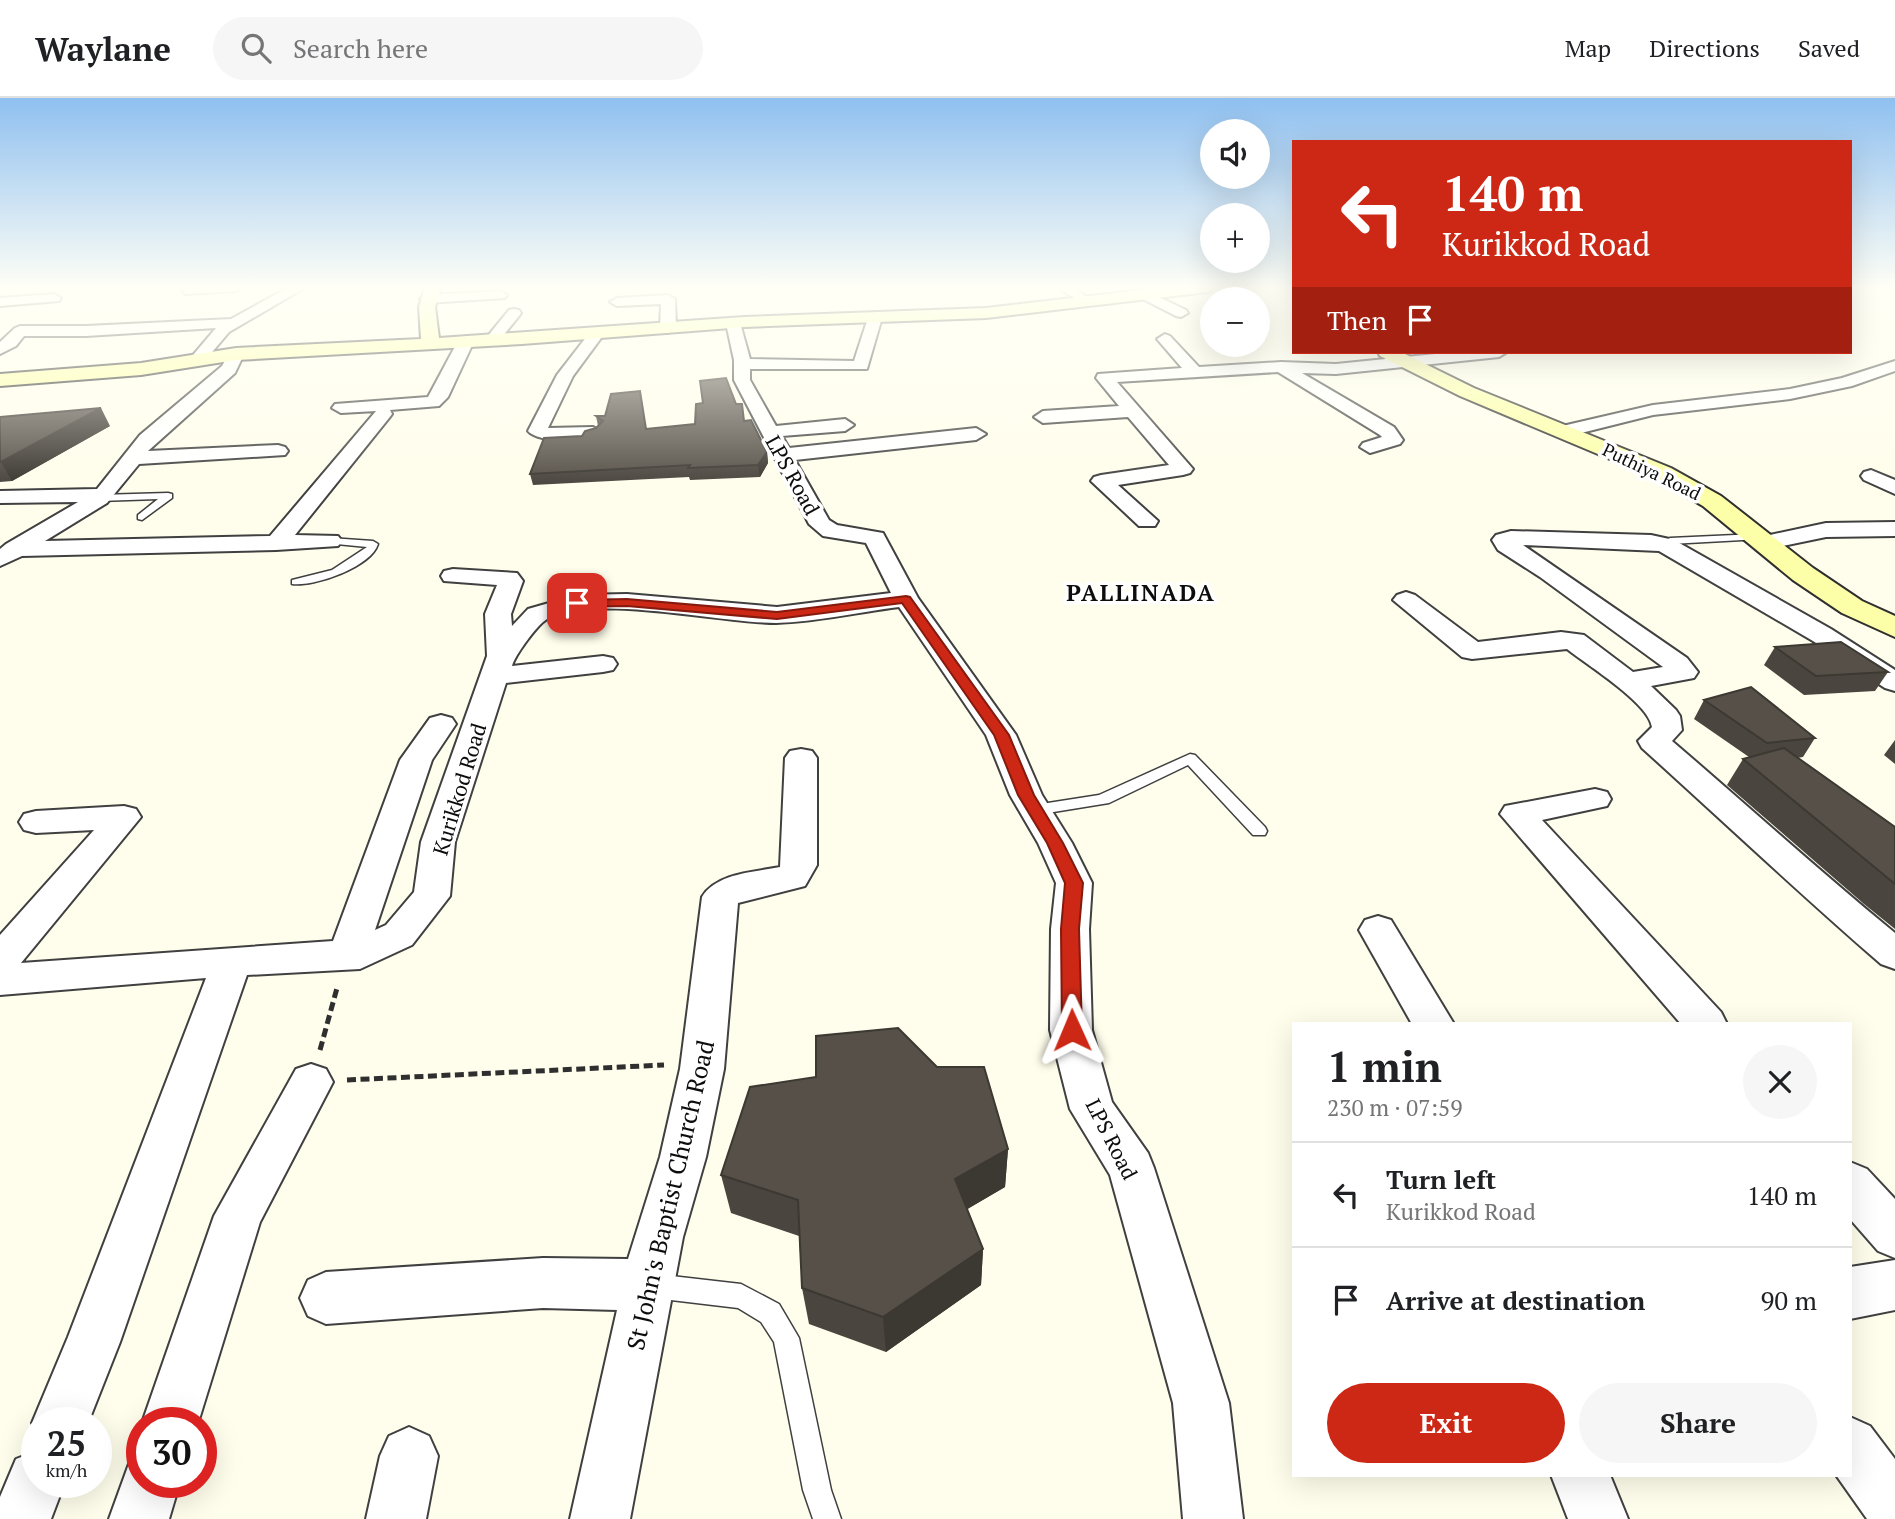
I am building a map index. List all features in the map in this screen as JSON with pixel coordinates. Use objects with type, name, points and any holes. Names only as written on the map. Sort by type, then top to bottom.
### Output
[{"type":"street","points":[[197,361],[203,353]]},
{"type":"street","points":[[0,380],[141,369],[248,353]]},
{"type":"street","points":[[341,408],[424,405],[433,402],[441,393],[460,353]]},
{"type":"street","points":[[581,353],[565,375],[537,431],[550,435],[593,433]]},
{"type":"street","name":"LPS Road","points":[[740,353],[742,380],[820,524],[831,531],[874,538],[906,599],[1001,735],[1026,795],[1055,843],[1074,883],[1070,929],[1072,1030],[1092,1109],[1131,1168],[1201,1403],[1213,1519]]},
{"type":"street","points":[[742,364],[861,366],[865,353]]},
{"type":"street","points":[[1178,353],[1193,371]]},
{"type":"street","points":[[7,554],[101,496],[166,420],[204,393],[229,369],[236,354]]},
{"type":"street","name":"Puthiya Road","points":[[1391,354],[1467,392],[1663,472],[1712,501],[1803,574],[1843,600],[1894,627]]},
{"type":"street","points":[[1147,521],[1101,481],[1183,469],[1104,379],[1281,367],[1336,369],[1482,354]]},
{"type":"street","points":[[1281,367],[1387,431],[1393,440],[1370,447]]},
{"type":"street","points":[[1565,431],[1653,410],[1790,394],[1846,382],[1894,367]]},
{"type":"street","points":[[1043,417],[1131,411]]},
{"type":"street","points":[[276,543],[383,414]]},
{"type":"street","points":[[776,443],[845,425]]},
{"type":"street","points":[[776,443],[976,434]]},
{"type":"street","points":[[132,458],[278,451]]},
{"type":"street","points":[[1871,476],[1895,488]]},
{"type":"street","points":[[0,497],[101,496]]},
{"type":"street","points":[[1761,540],[1826,530],[1895,529]]},
{"type":"street","points":[[1627,682],[1684,672],[1671,659],[1549,572],[1506,545],[1504,540],[1651,542],[1666,545],[1822,635],[1895,682]]},
{"type":"street","points":[[7,554],[330,541]]},
{"type":"street","points":[[453,576],[508,578],[511,581],[498,614],[498,666],[603,664]]},
{"type":"street","name":"Kurikkod Road","points":[[0,980],[232,961],[360,954],[399,935],[432,896],[438,842],[498,666],[537,614],[577,603],[627,602],[777,615],[906,599]]},
{"type":"street","points":[[1406,600],[1472,651],[1569,640],[1580,644],[1665,716],[1667,730],[1653,741],[1764,838],[1811,884],[1895,954]]},
{"type":"street","points":[[347,955],[416,760],[441,724]]},
{"type":"street","name":"St John's Baptist Church Road","points":[[600,1519],[658,1237],[683,1157],[703,1063],[720,897],[732,890],[792,877],[799,866],[801,758]]},
{"type":"street","points":[[1595,799],[1517,814],[1704,1022]]},
{"type":"street","points":[[0,961],[124,817],[36,822]]},
{"type":"street","points":[[1378,930],[1432,1022]]},
{"type":"street","points":[[67,1407],[93,1342],[232,961]]},
{"type":"street","points":[[175,1407],[237,1216],[311,1082]]},
{"type":"street","points":[[1852,1186],[1895,1234]]},
{"type":"street","points":[[326,1298],[543,1283],[648,1285]]},
{"type":"street","points":[[1852,1293],[1895,1285]]},
{"type":"street","points":[[1852,1449],[1895,1508]]},
{"type":"street","points":[[396,1519],[409,1456]]},
{"type":"street","points":[[1581,1477],[1598,1519]]},
{"type":"street","points":[[21,1519],[30,1498]]},
{"type":"street","points":[[139,1519],[146,1498]]},
{"type":"lane","points":[[101,496],[168,496],[142,517]]},
{"type":"lane","points":[[1670,541],[1761,540]]},
{"type":"lane","points":[[296,582],[336,573],[371,550],[373,544],[330,541]]},
{"type":"lane","points":[[1035,810],[1103,799],[1190,758],[1259,831]]},
{"type":"lane","points":[[648,1285],[741,1296],[770,1313],[786,1338],[817,1490],[827,1519]]},
{"type":"path","points":[[347,955],[311,1082],[703,1063]]},
{"type":"building","points":[[726,378],[736,404],[742,404],[744,421],[751,420],[767,452],[758,465],[688,468],[690,465],[530,474],[544,438],[582,436],[585,431],[596,428],[603,421],[596,416],[605,416],[611,394],[640,391],[646,429],[695,424],[696,404],[703,403],[700,381]]},
{"type":"building","points":[[101,408],[1,462],[0,462],[0,417]]},
{"type":"building","points":[[1841,642],[1888,672],[1816,676],[1775,647]]},
{"type":"building","points":[[1751,687],[1815,738],[1767,743],[1704,700]]},
{"type":"building","points":[[1784,748],[1895,827],[1895,884],[1743,759]]},
{"type":"building","points":[[898,1028],[937,1067],[984,1067],[1008,1149],[955,1179],[983,1249],[883,1317],[802,1288],[798,1200],[721,1175],[750,1087],[816,1077],[816,1036]]},
{"type":"district","name":"PALLINADA","points":[[1141,592]]},
{"type":"route","points":[[577,603],[627,602],[777,615],[906,599],[1001,735],[1026,795],[1055,843],[1074,883],[1070,929],[1072,1030]]}]
